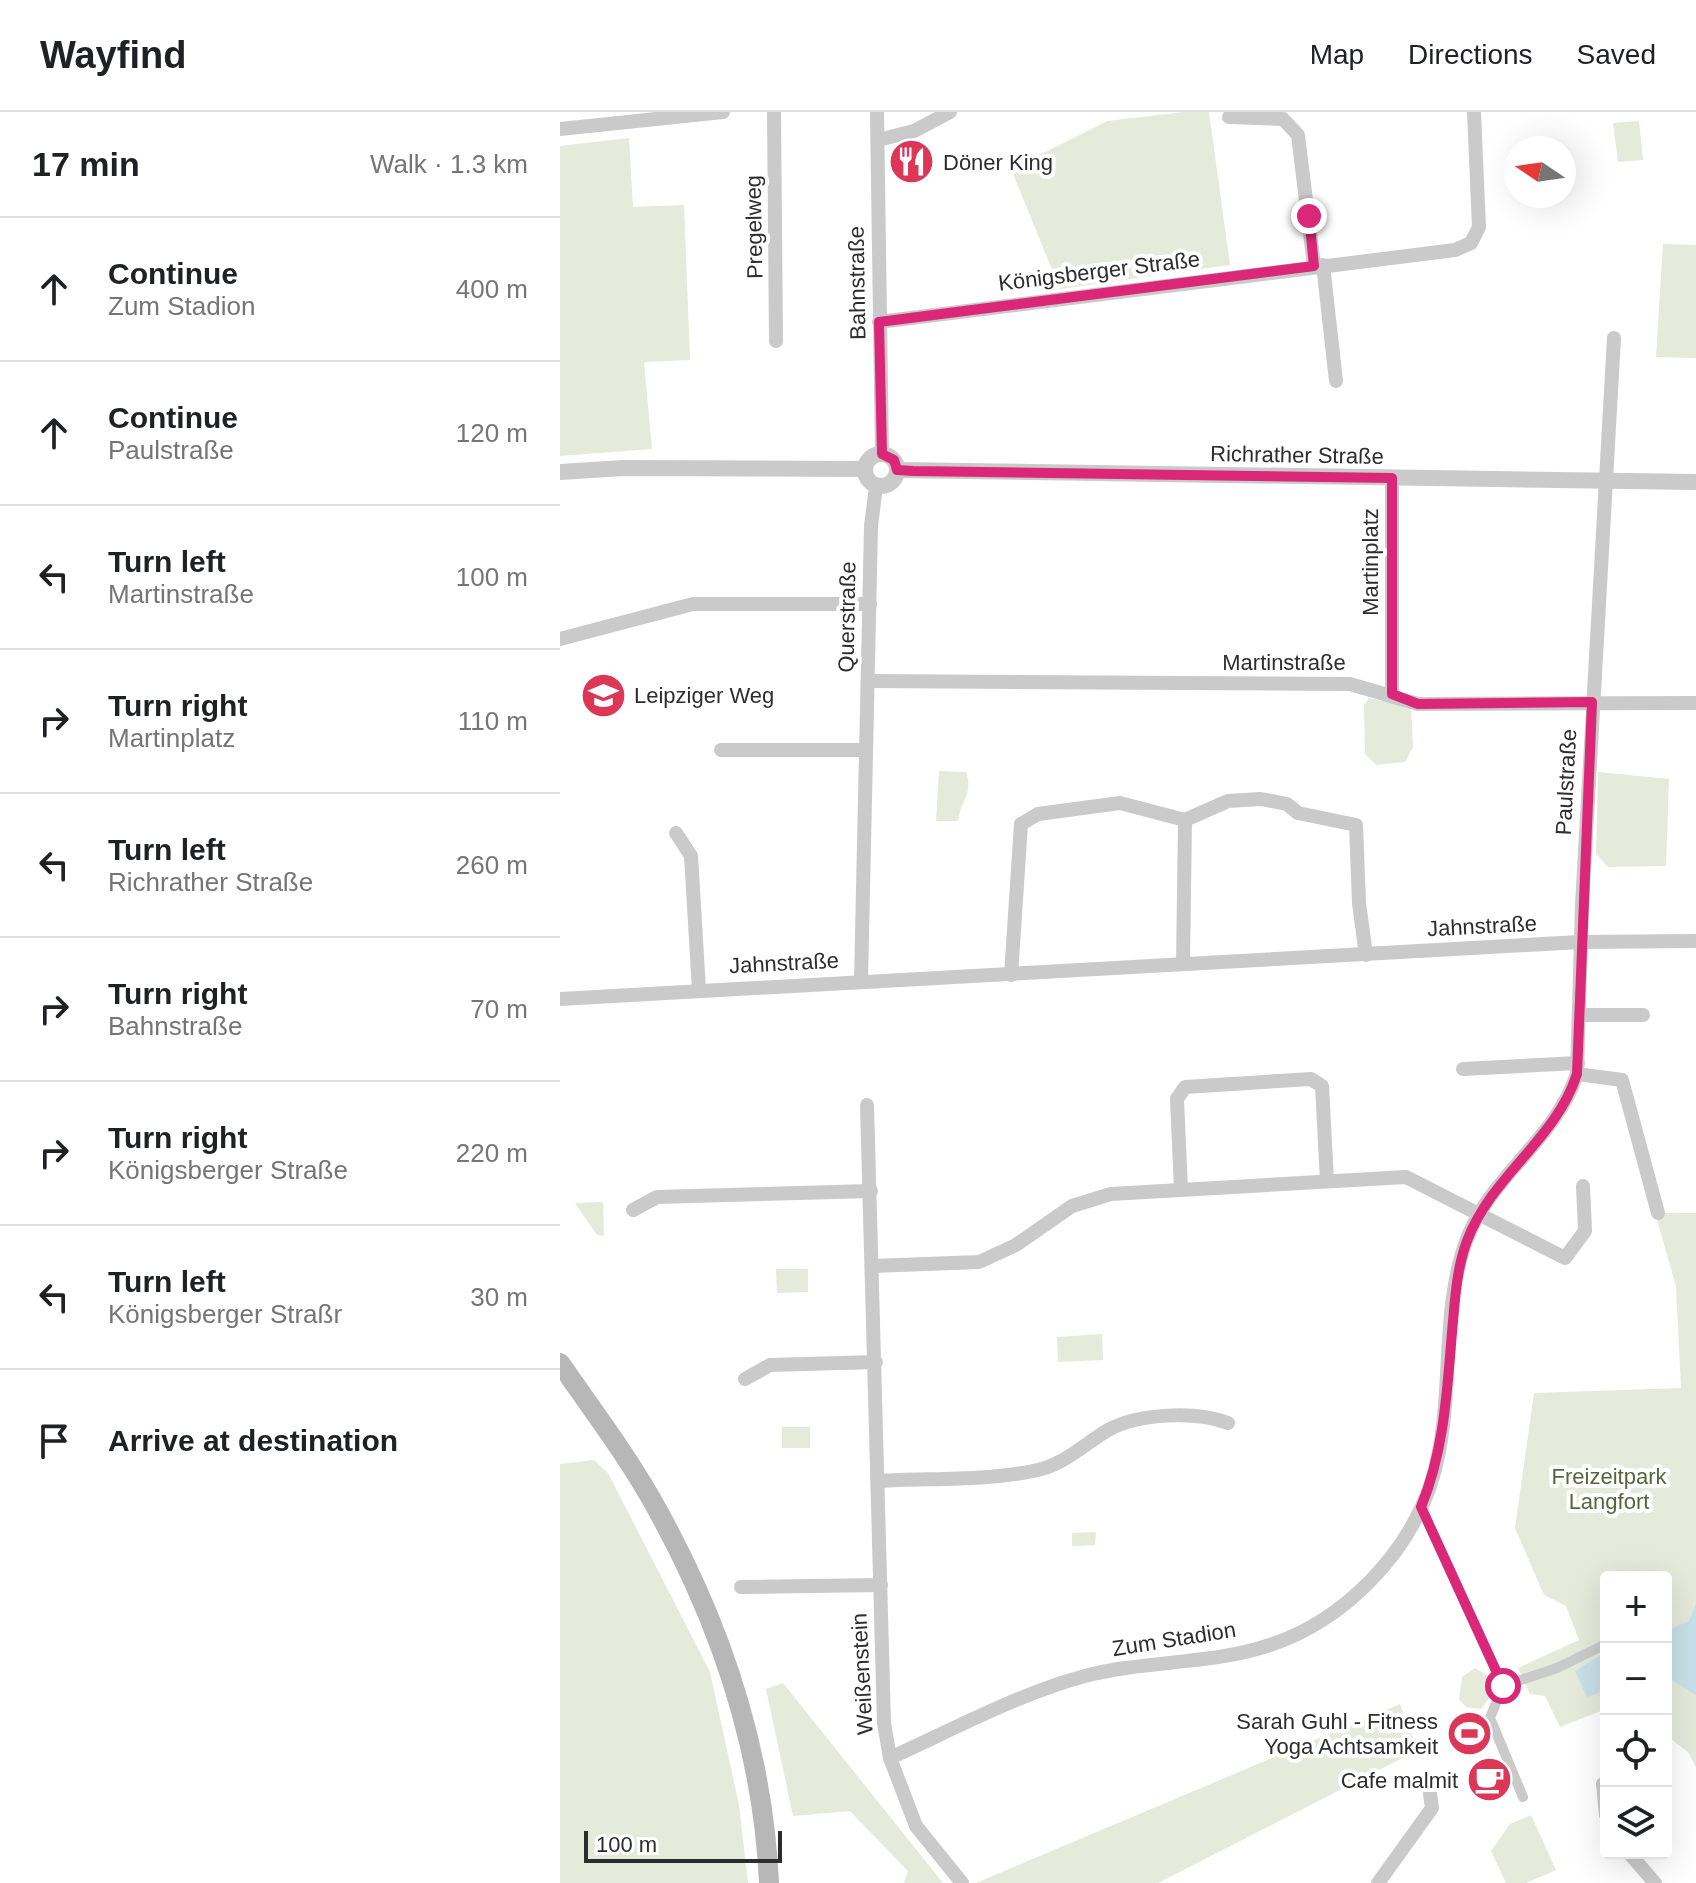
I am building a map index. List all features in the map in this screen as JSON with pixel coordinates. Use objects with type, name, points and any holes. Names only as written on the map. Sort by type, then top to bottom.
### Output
[{"type":"main road","points":[[560,1363],[657,1508],[694,1581],[728,1661],[747,1727],[761,1794],[769,1883]]},
{"type":"street","points":[[560,129],[723,112]]},
{"type":"street","name":"Pregelweg","points":[[774,112],[776,341]]},
{"type":"street","name":"Bahnstraße","points":[[877,112],[882,454]]},
{"type":"street","points":[[878,140],[914,131],[950,112]]},
{"type":"street","name":"Königsberger Straße","points":[[879,322],[1455,250],[1471,243],[1479,227],[1481,207],[1474,112]]},
{"type":"street","points":[[1229,117],[1283,119],[1298,135],[1336,381]]},
{"type":"street","name":"Paulstraße","points":[[1580,942],[1614,338]]},
{"type":"street","points":[[882,454],[894,460],[897,470],[889,485],[876,486],[868,480],[865,469],[869,459],[882,454]]},
{"type":"street","points":[[560,472],[623,468],[865,469]]},
{"type":"street","name":"Richrather Straße","points":[[897,470],[1696,482]]},
{"type":"street","name":"Martinplatz","points":[[1392,478],[1392,694]]},
{"type":"street","name":"Querstraße","points":[[861,981],[872,503],[876,486]]},
{"type":"street","points":[[560,639],[693,604],[870,604]]},
{"type":"street","name":"Martinstraße","points":[[868,681],[1350,684],[1418,704],[1696,703]]},
{"type":"street","points":[[721,750],[866,750]]},
{"type":"street","points":[[1011,975],[1021,824],[1038,814],[1120,803],[1185,820],[1228,801],[1261,799],[1287,804],[1298,813],[1356,825],[1359,903],[1366,955]]},
{"type":"street","points":[[1183,964],[1185,820]]},
{"type":"street","points":[[676,833],[691,856],[699,990]]},
{"type":"street","name":"Jahnstraße","points":[[560,999],[1580,942],[1696,941]]},
{"type":"street","name":"Zum Stadion","points":[[890,1758],[1043,1690],[1087,1676],[1271,1645],[1332,1613],[1371,1581],[1405,1538],[1431,1482],[1445,1419],[1459,1271],[1479,1212],[1491,1193],[1550,1129],[1569,1098],[1578,1068],[1580,942]]},
{"type":"street","points":[[1580,1015],[1643,1015]]},
{"type":"street","points":[[1463,1069],[1578,1068],[1622,1080],[1658,1213]]},
{"type":"street","points":[[1181,1190],[1177,1099],[1185,1087],[1311,1079],[1322,1086],[1327,1181]]},
{"type":"street","name":"Weißenstein","points":[[867,1105],[884,1723],[890,1758],[916,1826],[962,1883]]},
{"type":"street","points":[[873,1266],[979,1262],[1016,1245],[1072,1206],[1111,1194],[1406,1177],[1565,1258],[1585,1231],[1583,1186]]},
{"type":"street","points":[[633,1210],[657,1197],[871,1191]]},
{"type":"street","points":[[745,1379],[770,1365],[876,1362]]},
{"type":"street","points":[[879,1481],[1033,1471],[1059,1463],[1109,1429],[1135,1420],[1207,1416],[1228,1423]]},
{"type":"street","points":[[1421,1507],[1503,1686],[1490,1718],[1523,1797]]},
{"type":"street","name":"Weißenstein","points":[[741,1587],[881,1585]]},
{"type":"street","points":[[1503,1686],[1557,1668],[1600,1647]]},
{"type":"street","points":[[1378,1883],[1432,1808],[1430,1794]]},
{"type":"street","points":[[1634,1859],[1655,1883]]},
{"type":"green space","points":[[1209,112],[1230,265],[1060,289],[1011,169],[1107,121]]},
{"type":"green space","points":[[1639,121],[1643,160],[1618,162],[1613,123]]},
{"type":"green space","points":[[629,138],[633,207],[684,205],[690,360],[644,362],[652,449],[560,456],[560,146]]},
{"type":"green space","points":[[1663,244],[1696,245],[1696,358],[1656,357]]},
{"type":"green space","points":[[1369,698],[1411,707],[1413,747],[1405,762],[1376,765],[1365,754],[1364,706]]},
{"type":"green space","points":[[939,771],[966,772],[968,792],[958,821],[936,821]]},
{"type":"green space","points":[[1598,772],[1669,779],[1666,866],[1608,867],[1596,854]]},
{"type":"green space","points":[[603,1202],[604,1236],[597,1235],[575,1203]]},
{"type":"green space","name":"Freizeitpark Langfort","points":[[1655,1213],[1696,1213],[1696,1768],[1689,1753],[1672,1740],[1672,1571],[1600,1571],[1600,1711],[1560,1727],[1545,1696],[1530,1694],[1518,1668],[1579,1640],[1566,1606],[1544,1595],[1515,1528],[1534,1393],[1681,1388],[1676,1286]]},
{"type":"green space","points":[[776,1269],[808,1269],[808,1292],[777,1293]]},
{"type":"green space","points":[[1102,1334],[1103,1360],[1058,1362],[1057,1337]]},
{"type":"green space","points":[[782,1427],[810,1427],[810,1448],[782,1448]]},
{"type":"green space","points":[[594,1460],[608,1473],[710,1672],[739,1805],[748,1883],[560,1883],[560,1464]]},
{"type":"green space","points":[[1096,1532],[1095,1545],[1072,1546],[1072,1533]]},
{"type":"green space","points":[[1475,1668],[1497,1682],[1496,1689],[1481,1709],[1466,1707],[1459,1699],[1462,1677]]},
{"type":"green space","points":[[783,1683],[943,1883],[904,1883],[908,1871],[850,1811],[793,1816],[766,1689]]},
{"type":"green space","points":[[1400,1704],[1418,1750],[1158,1883],[976,1883]]},
{"type":"green space","points":[[1531,1815],[1556,1870],[1526,1883],[1506,1883],[1491,1851],[1510,1824]]},
{"type":"water","points":[[1696,1604],[1696,1695],[1672,1680],[1672,1628],[1689,1621]]},
{"type":"water","points":[[1599,1656],[1600,1692],[1587,1697],[1575,1671]]},
{"type":"place","name":"Döner King","points":[[912,162]]},
{"type":"place","name":"Leipziger Weg","points":[[603,695]]},
{"type":"place","name":"Sarah Guhl - Fitness Yoga Achtsamkeit","points":[[1469,1734]]},
{"type":"place","name":"Cafe malmit","points":[[1489,1780]]},
{"type":"route","points":[[1309,216],[1314,266],[879,322],[882,454],[894,460],[897,470],[913,471],[1392,478],[1392,694],[1418,704],[1592,702],[1577,1074],[1569,1098],[1550,1129],[1491,1193],[1465,1244],[1455,1305],[1445,1419],[1431,1482],[1421,1507],[1503,1686]]}]
